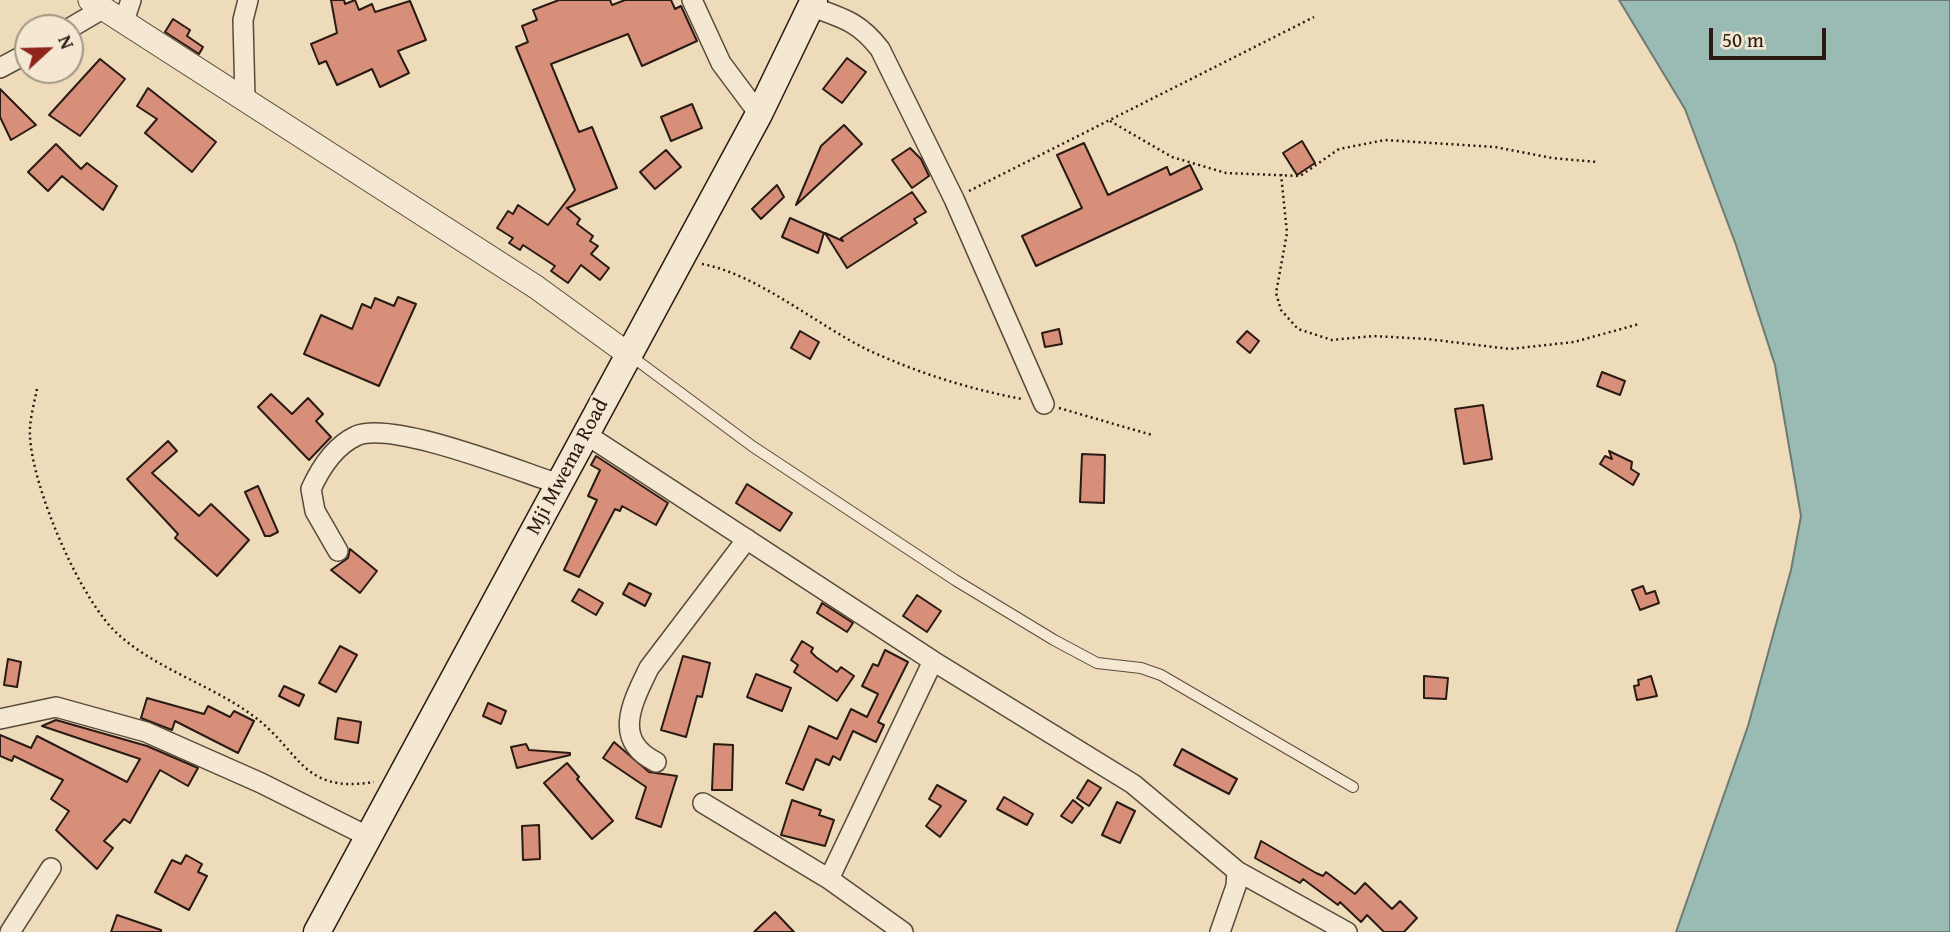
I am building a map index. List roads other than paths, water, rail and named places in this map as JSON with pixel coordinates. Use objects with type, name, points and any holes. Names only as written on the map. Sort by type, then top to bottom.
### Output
[{"type":"main road","name":"Mji Mwema Road","points":[[317,932],[760,114],[813,4]]},
{"type":"street","points":[[245,99],[243,20],[248,0]]},
{"type":"street","points":[[692,0],[721,63],[760,114]]},
{"type":"street","points":[[97,4],[127,10],[245,99],[536,287],[628,354]]},
{"type":"street","points":[[813,4],[848,19],[865,30],[880,49],[954,199],[1044,404]]},
{"type":"street","points":[[338,551],[315,511],[311,489],[339,447],[369,432],[413,438],[559,484]]},
{"type":"street","points":[[587,435],[933,661],[1133,784],[1237,870],[1348,932]]},
{"type":"street","points":[[656,762],[635,749],[629,736],[631,709],[649,668],[747,539]]},
{"type":"street","points":[[829,879],[933,661]]},
{"type":"street","points":[[0,719],[56,707],[146,732],[261,783],[369,837]]},
{"type":"street","points":[[703,803],[829,879],[903,932]]},
{"type":"street","points":[[10,932],[51,868]]},
{"type":"street","points":[[1220,932],[1236,886],[1237,870]]},
{"type":"lane","points":[[628,354],[752,446],[955,580],[1054,640],[1097,663],[1141,668],[1161,675],[1353,787]]},
{"type":"water","points":[[1619,0],[1950,0],[1950,932],[1676,932],[1748,726],[1791,570],[1801,516],[1775,365],[1736,245],[1685,109]]}]
